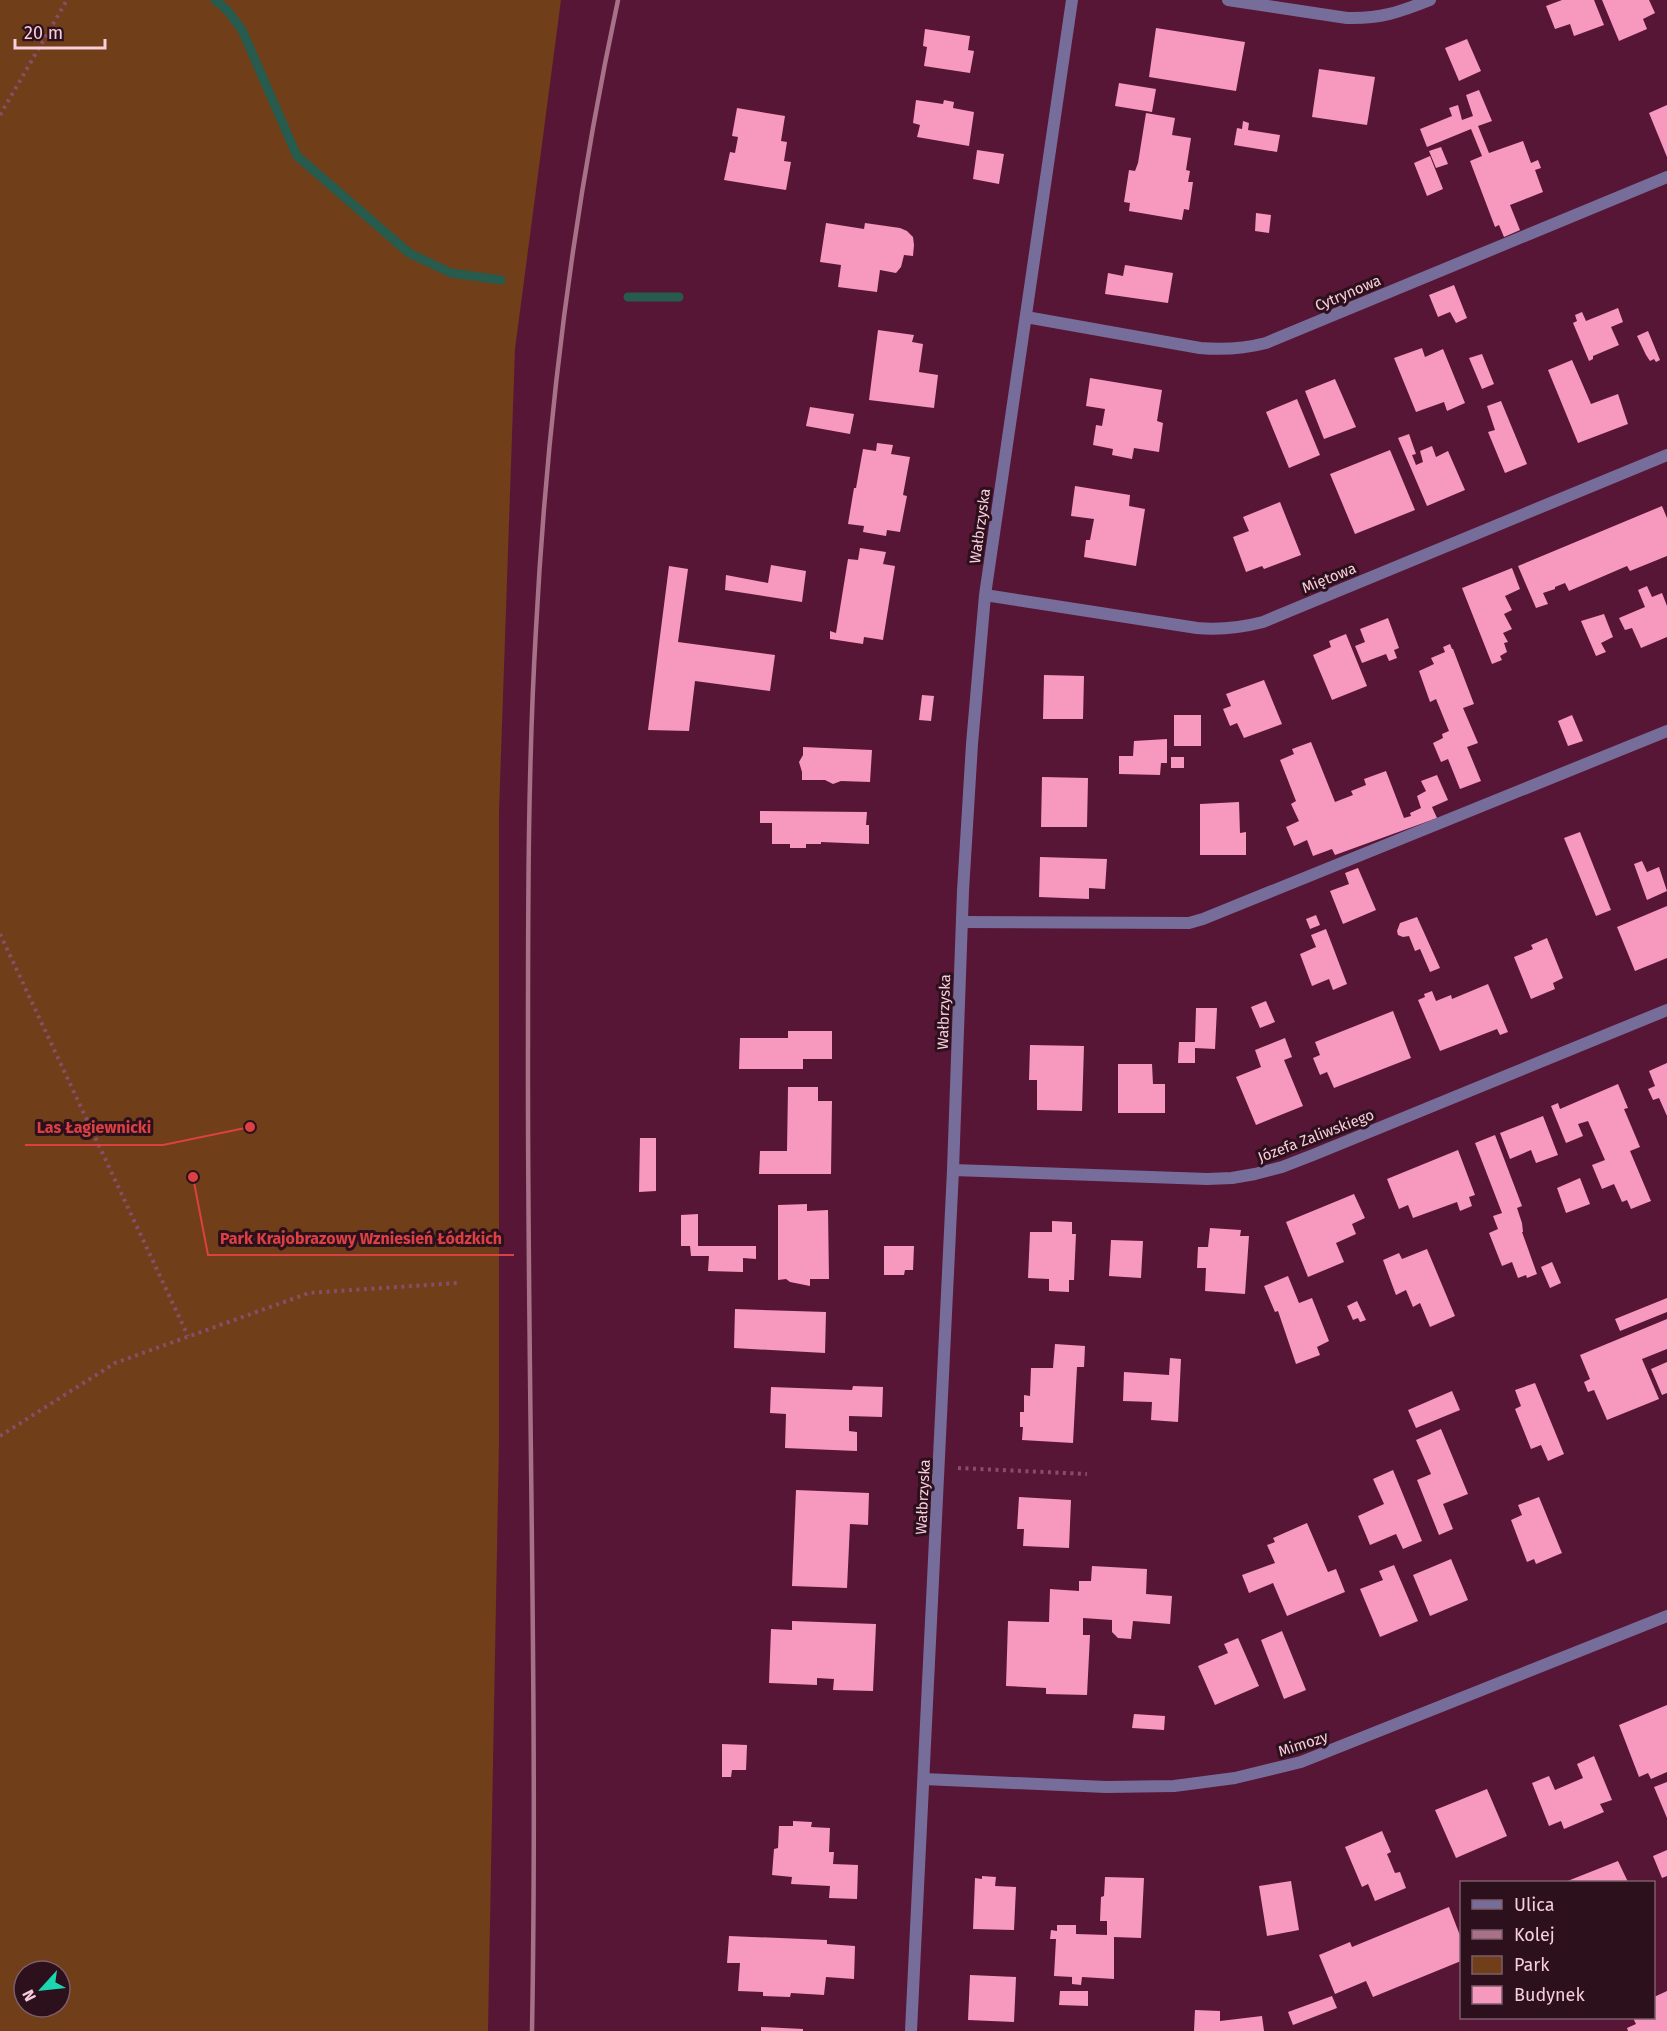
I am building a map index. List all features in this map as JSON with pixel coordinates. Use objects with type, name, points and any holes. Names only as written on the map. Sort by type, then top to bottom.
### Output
[{"type":"street","name":"Wałbrzyska","points":[[911,2031],[972,744],[985,595],[1072,0]]},
{"type":"street","points":[[1228,0],[1366,19],[1401,12],[1430,0]]},
{"type":"street","name":"Cytrynowa","points":[[1026,317],[1200,348],[1244,349],[1266,343],[1667,177]]},
{"type":"street","name":"Miętowa","points":[[985,595],[1197,628],[1218,630],[1240,628],[1263,622],[1667,455]]},
{"type":"street","points":[[962,922],[1189,923],[1667,730]]},
{"type":"street","name":"Józefa Zaliwskiego","points":[[953,1170],[1207,1179],[1255,1174],[1313,1155],[1667,1010]]},
{"type":"street","name":"Mimozy","points":[[924,1779],[1118,1787],[1174,1786],[1235,1778],[1301,1762],[1667,1616]]},
{"type":"path","points":[[0,115],[67,0]]},
{"type":"path","points":[[0,934],[188,1336]]},
{"type":"path","points":[[0,1436],[115,1363],[309,1293],[457,1283]]},
{"type":"path","points":[[939,1468],[1087,1474]]},
{"type":"green space","points":[[0,0],[561,0],[515,349],[499,812],[499,1442],[488,2031],[0,2031]]},
{"type":"building","points":[[1562,0],[1594,0],[1604,25],[1574,36],[1570,24],[1555,29],[1546,6]]},
{"type":"building","points":[[1602,0],[1649,0],[1655,13],[1643,19],[1647,29],[1619,41]]},
{"type":"building","points":[[1156,28],[1245,42],[1236,91],[1149,77]]},
{"type":"building","points":[[925,29],[970,36],[968,50],[974,51],[970,73],[924,66],[927,47],[923,46]]},
{"type":"building","points":[[1467,39],[1481,71],[1459,81],[1445,48]]},
{"type":"building","points":[[1319,69],[1375,77],[1367,125],[1312,117]]},
{"type":"building","points":[[1119,83],[1156,89],[1152,112],[1115,106]]},
{"type":"building","points":[[1479,90],[1492,121],[1478,126],[1489,153],[1523,141],[1531,163],[1538,160],[1541,168],[1535,170],[1543,192],[1510,205],[1520,230],[1504,237],[1499,225],[1495,227],[1470,161],[1482,156],[1471,129],[1427,147],[1420,129],[1452,116],[1449,108],[1458,105],[1462,120],[1473,116],[1466,95]]},
{"type":"building","points":[[916,100],[943,104],[944,100],[954,102],[953,108],[974,112],[969,146],[917,137],[920,125],[913,123]]},
{"type":"building","points":[[1667,105],[1667,157],[1649,113]]},
{"type":"building","points":[[737,108],[785,116],[781,141],[787,142],[784,161],[791,162],[786,190],[724,180],[730,152],[735,153],[738,137],[732,136]]},
{"type":"building","points":[[1146,113],[1175,118],[1172,135],[1191,138],[1186,170],[1190,171],[1188,182],[1193,182],[1189,210],[1184,209],[1182,220],[1129,211],[1130,203],[1124,202],[1129,170],[1135,171],[1138,163]]},
{"type":"building","points":[[1243,121],[1249,123],[1248,130],[1280,135],[1277,152],[1234,145],[1237,128],[1242,129]]},
{"type":"building","points":[[1441,147],[1448,164],[1436,168],[1429,151]]},
{"type":"building","points":[[977,150],[1004,154],[999,184],[973,179]]},
{"type":"building","points":[[1430,156],[1443,189],[1427,196],[1414,163]]},
{"type":"building","points":[[1256,213],[1271,215],[1269,233],[1255,231]]},
{"type":"building","points":[[826,223],[864,229],[865,223],[900,228],[913,237],[913,256],[904,255],[901,267],[896,273],[880,270],[877,292],[838,287],[841,265],[820,262]]},
{"type":"building","points":[[1125,265],[1173,273],[1168,303],[1105,294],[1108,273],[1123,276]]},
{"type":"building","points":[[1454,285],[1467,318],[1456,323],[1450,312],[1438,317],[1429,295]]},
{"type":"building","points":[[1618,308],[1623,322],[1611,327],[1619,345],[1593,356],[1593,359],[1589,361],[1573,323],[1577,321],[1575,315],[1582,312],[1586,321]]},
{"type":"building","points":[[878,330],[914,335],[912,342],[923,344],[919,372],[938,375],[934,408],[869,400]]},
{"type":"building","points":[[1648,331],[1660,360],[1656,362],[1654,359],[1650,361],[1637,336]]},
{"type":"building","points":[[1422,348],[1425,357],[1443,349],[1465,403],[1447,411],[1444,402],[1416,412],[1394,358]]},
{"type":"building","points":[[1482,354],[1494,384],[1482,389],[1469,358]]},
{"type":"building","points":[[1572,360],[1591,404],[1618,394],[1628,424],[1578,443],[1548,370]]},
{"type":"building","points":[[1090,378],[1162,390],[1157,421],[1163,423],[1159,452],[1134,448],[1132,459],[1112,455],[1113,449],[1093,445],[1096,425],[1102,426],[1105,409],[1086,406]]},
{"type":"building","points":[[1335,379],[1356,427],[1324,439],[1305,391]]},
{"type":"building","points":[[1297,399],[1320,455],[1289,468],[1266,412]]},
{"type":"building","points":[[1501,401],[1527,464],[1505,473],[1488,432],[1495,430],[1487,406]]},
{"type":"building","points":[[810,407],[854,414],[850,434],[806,426]]},
{"type":"building","points":[[1409,434],[1416,454],[1412,455],[1416,465],[1423,462],[1420,451],[1432,446],[1436,457],[1448,451],[1465,490],[1427,506],[1398,438]]},
{"type":"building","points":[[877,443],[893,445],[891,454],[910,457],[903,495],[907,496],[900,532],[887,530],[886,536],[863,532],[864,526],[848,524],[863,449],[876,451]]},
{"type":"building","points":[[1390,450],[1415,510],[1355,534],[1330,474]]},
{"type":"building","points":[[1075,486],[1130,495],[1129,506],[1145,509],[1136,566],[1084,557],[1086,540],[1090,540],[1094,519],[1071,516]]},
{"type":"building","points":[[1280,502],[1301,555],[1264,569],[1262,566],[1246,572],[1233,537],[1249,531],[1243,517]]},
{"type":"building","points":[[1662,506],[1667,518],[1667,556],[1630,571],[1627,566],[1569,591],[1565,583],[1543,593],[1548,604],[1536,608],[1518,566]]},
{"type":"building","points":[[860,548],[886,552],[883,564],[895,566],[883,640],[864,637],[863,644],[830,639],[830,631],[836,633],[848,559],[858,560]]},
{"type":"building","points":[[771,565],[806,571],[802,602],[725,590],[726,575],[768,583]]},
{"type":"building","points":[[669,566],[688,569],[678,642],[775,655],[770,691],[695,681],[689,731],[648,730]]},
{"type":"building","points":[[1512,568],[1520,589],[1505,596],[1512,610],[1504,614],[1512,629],[1503,633],[1508,642],[1504,643],[1507,652],[1500,656],[1502,660],[1492,664],[1462,588]]},
{"type":"building","points":[[1647,586],[1652,597],[1662,593],[1667,606],[1667,637],[1641,648],[1632,628],[1625,630],[1619,618],[1645,607],[1638,590]]},
{"type":"building","points":[[1604,614],[1613,637],[1601,643],[1606,652],[1596,656],[1581,621]]},
{"type":"building","points":[[1388,618],[1399,648],[1394,650],[1397,658],[1389,661],[1386,654],[1362,663],[1355,646],[1365,642],[1360,629]]},
{"type":"building","points":[[1346,634],[1367,686],[1332,700],[1313,655],[1331,647],[1329,641]]},
{"type":"building","points":[[1450,644],[1474,704],[1463,708],[1478,743],[1467,747],[1481,781],[1460,789],[1448,759],[1441,762],[1433,743],[1443,738],[1442,734],[1449,731],[1436,699],[1430,702],[1419,671],[1434,664],[1431,658],[1445,652],[1443,647]]},
{"type":"building","points":[[1044,675],[1084,676],[1083,719],[1043,719]]},
{"type":"building","points":[[1264,680],[1282,724],[1244,738],[1237,723],[1230,726],[1223,709],[1231,706],[1226,694]]},
{"type":"building","points":[[922,695],[934,696],[931,721],[919,720]]},
{"type":"building","points":[[1174,715],[1201,715],[1201,746],[1174,746]]},
{"type":"building","points":[[1572,715],[1583,741],[1568,746],[1558,721]]},
{"type":"building","points":[[1167,739],[1167,763],[1161,763],[1160,775],[1119,774],[1119,756],[1133,756],[1134,741]]},
{"type":"building","points":[[1311,742],[1335,802],[1353,795],[1351,791],[1366,785],[1364,779],[1386,771],[1404,818],[1411,816],[1410,813],[1421,808],[1417,796],[1426,791],[1421,781],[1437,775],[1448,800],[1432,807],[1437,818],[1335,855],[1332,849],[1313,856],[1307,840],[1294,846],[1286,827],[1299,821],[1291,804],[1296,801],[1280,760],[1294,754],[1292,749]]},
{"type":"building","points":[[803,747],[872,750],[870,782],[841,781],[833,784],[825,780],[802,780],[799,762],[803,755]]},
{"type":"building","points":[[1171,757],[1184,757],[1184,768],[1171,768]]},
{"type":"building","points":[[1042,777],[1088,778],[1087,827],[1041,827]]},
{"type":"building","points":[[1239,802],[1240,833],[1246,832],[1246,855],[1200,855],[1200,804]]},
{"type":"building","points":[[760,811],[867,812],[866,825],[869,825],[869,844],[821,842],[821,844],[806,844],[806,848],[790,848],[790,844],[772,844],[772,823],[760,823]]},
{"type":"building","points":[[1580,832],[1611,910],[1596,916],[1564,838]]},
{"type":"building","points":[[1040,857],[1107,859],[1105,889],[1089,888],[1089,899],[1039,897]]},
{"type":"building","points":[[1642,861],[1647,872],[1659,867],[1667,891],[1647,900],[1634,864]]},
{"type":"building","points":[[1358,868],[1376,910],[1343,924],[1330,891],[1349,884],[1345,873]]},
{"type":"building","points":[[1667,906],[1667,958],[1635,971],[1617,927]]},
{"type":"building","points":[[1316,915],[1320,925],[1310,929],[1306,919]]},
{"type":"building","points":[[1417,917],[1440,968],[1430,972],[1420,949],[1415,951],[1409,936],[1398,935],[1397,931],[1400,923]]},
{"type":"building","points":[[1326,929],[1347,984],[1333,990],[1329,979],[1312,986],[1300,954],[1316,947],[1311,935]]},
{"type":"building","points":[[1547,938],[1563,978],[1553,983],[1555,989],[1531,999],[1514,957],[1533,949],[1531,945]]},
{"type":"building","points":[[1488,984],[1508,1032],[1500,1035],[1497,1029],[1440,1051],[1418,1000],[1425,997],[1424,994],[1432,991],[1436,1001],[1451,995],[1452,999]]},
{"type":"building","points":[[1266,1001],[1275,1022],[1260,1028],[1251,1007]]},
{"type":"building","points":[[1196,1008],[1217,1008],[1215,1049],[1195,1048],[1195,1063],[1178,1063],[1179,1042],[1195,1042]]},
{"type":"building","points":[[1393,1011],[1411,1058],[1334,1088],[1327,1072],[1320,1075],[1313,1058],[1320,1055],[1315,1042]]},
{"type":"building","points":[[788,1031],[832,1031],[832,1059],[803,1059],[803,1069],[739,1069],[740,1038],[788,1038]]},
{"type":"building","points":[[1285,1038],[1292,1057],[1284,1060],[1303,1106],[1256,1125],[1236,1077],[1261,1067],[1255,1050]]},
{"type":"building","points":[[1030,1045],[1084,1046],[1082,1111],[1037,1110],[1037,1080],[1029,1080]]},
{"type":"building","points":[[1667,1063],[1667,1116],[1659,1098],[1653,1100],[1648,1089],[1655,1086],[1649,1071]]},
{"type":"building","points":[[1118,1064],[1152,1064],[1153,1084],[1165,1084],[1165,1113],[1118,1113]]},
{"type":"building","points":[[1618,1084],[1628,1108],[1624,1109],[1640,1147],[1630,1151],[1651,1201],[1631,1209],[1627,1200],[1622,1202],[1614,1184],[1602,1189],[1592,1165],[1605,1160],[1588,1121],[1578,1124],[1583,1136],[1566,1143],[1551,1106],[1558,1103],[1560,1109]]},
{"type":"building","points":[[788,1087],[818,1087],[818,1101],[832,1101],[831,1174],[759,1174],[760,1151],[787,1151]]},
{"type":"building","points":[[1543,1116],[1558,1155],[1536,1163],[1531,1150],[1510,1159],[1500,1133]]},
{"type":"building","points":[[1495,1135],[1522,1206],[1517,1208],[1522,1223],[1522,1232],[1537,1274],[1527,1278],[1526,1275],[1518,1278],[1512,1262],[1502,1266],[1489,1233],[1498,1229],[1493,1216],[1502,1213],[1475,1143]]},
{"type":"building","points":[[640,1138],[656,1138],[656,1191],[639,1192]]},
{"type":"building","points":[[1458,1150],[1475,1195],[1469,1197],[1472,1206],[1460,1211],[1457,1202],[1413,1218],[1408,1205],[1399,1209],[1387,1179]]},
{"type":"building","points":[[1580,1178],[1590,1204],[1566,1213],[1557,1188]]},
{"type":"building","points":[[1354,1194],[1365,1218],[1352,1224],[1356,1234],[1336,1243],[1344,1262],[1308,1277],[1286,1222]]},
{"type":"building","points":[[807,1204],[807,1211],[828,1210],[829,1279],[810,1279],[810,1286],[786,1279],[778,1280],[778,1205]]},
{"type":"building","points":[[698,1214],[698,1246],[756,1246],[756,1259],[743,1258],[743,1272],[708,1271],[709,1256],[691,1256],[690,1246],[681,1246],[681,1215]]},
{"type":"building","points":[[1052,1221],[1072,1222],[1072,1234],[1076,1234],[1074,1280],[1069,1280],[1069,1292],[1049,1291],[1049,1279],[1028,1278],[1030,1232],[1052,1232]]},
{"type":"building","points":[[1210,1228],[1241,1230],[1240,1236],[1249,1236],[1245,1294],[1205,1291],[1206,1268],[1197,1268],[1198,1247],[1208,1247]]},
{"type":"building","points":[[1111,1240],[1143,1241],[1141,1278],[1109,1276]]},
{"type":"building","points":[[884,1246],[914,1246],[913,1270],[905,1270],[904,1275],[884,1275]]},
{"type":"building","points":[[1427,1249],[1455,1316],[1430,1327],[1420,1303],[1413,1307],[1406,1290],[1396,1295],[1383,1260],[1399,1253],[1402,1259]]},
{"type":"building","points":[[1552,1262],[1561,1283],[1550,1288],[1541,1267]]},
{"type":"building","points":[[1288,1276],[1299,1303],[1312,1298],[1329,1341],[1317,1347],[1320,1355],[1296,1364],[1278,1311],[1275,1312],[1264,1286]]},
{"type":"building","points":[[1667,1298],[1667,1312],[1620,1331],[1615,1319]]},
{"type":"building","points":[[1357,1301],[1366,1320],[1360,1322],[1358,1318],[1353,1320],[1347,1306]]},
{"type":"building","points":[[735,1309],[826,1312],[825,1353],[734,1348]]},
{"type":"building","points":[[1667,1319],[1667,1349],[1642,1359],[1659,1399],[1607,1420],[1594,1390],[1588,1392],[1584,1382],[1590,1379],[1580,1355]]},
{"type":"building","points":[[1055,1344],[1085,1346],[1084,1367],[1077,1367],[1073,1443],[1022,1440],[1023,1427],[1020,1427],[1020,1412],[1024,1412],[1024,1395],[1030,1396],[1031,1368],[1053,1368]]},
{"type":"building","points":[[1170,1358],[1181,1359],[1178,1422],[1151,1420],[1152,1402],[1123,1401],[1124,1372],[1169,1375]]},
{"type":"building","points":[[1667,1362],[1667,1393],[1662,1395],[1651,1369]]},
{"type":"building","points":[[1535,1383],[1564,1454],[1548,1461],[1541,1445],[1531,1449],[1515,1409],[1521,1406],[1515,1390]]},
{"type":"building","points":[[853,1386],[883,1387],[882,1417],[849,1416],[849,1431],[857,1432],[857,1451],[785,1448],[786,1414],[770,1413],[771,1387],[852,1390]]},
{"type":"building","points":[[1452,1391],[1460,1410],[1416,1428],[1408,1410]]},
{"type":"building","points":[[1441,1429],[1468,1494],[1443,1504],[1453,1529],[1439,1535],[1417,1480],[1431,1474],[1416,1440]]},
{"type":"building","points":[[1393,1470],[1422,1541],[1403,1549],[1396,1534],[1370,1545],[1358,1516],[1384,1504],[1373,1479]]},
{"type":"building","points":[[796,1490],[869,1493],[868,1525],[850,1524],[847,1588],[792,1586]]},
{"type":"building","points":[[1019,1497],[1071,1500],[1069,1548],[1023,1546],[1024,1529],[1017,1529]]},
{"type":"building","points":[[1539,1497],[1562,1553],[1536,1564],[1534,1559],[1527,1562],[1511,1520],[1522,1515],[1518,1505]]},
{"type":"building","points":[[1307,1523],[1328,1572],[1336,1569],[1345,1592],[1287,1616],[1273,1583],[1249,1593],[1242,1575],[1275,1563],[1267,1545],[1275,1542],[1273,1538]]},
{"type":"building","points":[[1451,1559],[1468,1600],[1430,1616],[1413,1575]]},
{"type":"building","points":[[1394,1565],[1418,1621],[1380,1637],[1360,1589],[1383,1580],[1379,1571]]},
{"type":"building","points":[[1092,1566],[1147,1569],[1146,1594],[1172,1596],[1170,1624],[1133,1621],[1131,1639],[1118,1638],[1112,1632],[1112,1620],[1083,1618],[1083,1635],[1090,1635],[1087,1695],[1046,1694],[1046,1688],[1006,1686],[1008,1621],[1049,1622],[1050,1589],[1079,1591],[1079,1581],[1091,1581]]},
{"type":"building","points":[[792,1621],[876,1624],[873,1691],[833,1690],[834,1679],[817,1678],[817,1685],[769,1683],[771,1629],[792,1630]]},
{"type":"building","points":[[1282,1631],[1306,1690],[1284,1699],[1261,1640]]},
{"type":"building","points":[[1238,1638],[1259,1686],[1215,1705],[1198,1666],[1228,1653],[1224,1644]]},
{"type":"building","points":[[1667,1705],[1667,1772],[1651,1779],[1648,1773],[1639,1777],[1619,1725]]},
{"type":"building","points":[[1134,1714],[1165,1716],[1164,1730],[1132,1728]]},
{"type":"building","points":[[722,1744],[747,1745],[746,1770],[732,1770],[731,1777],[722,1777]]},
{"type":"building","points":[[1594,1756],[1612,1800],[1600,1804],[1604,1812],[1564,1829],[1561,1821],[1549,1826],[1532,1783],[1549,1776],[1555,1790],[1583,1778],[1577,1764]]},
{"type":"building","points":[[1667,1782],[1667,1818],[1654,1787]]},
{"type":"building","points":[[1487,1789],[1507,1836],[1456,1858],[1435,1810]]},
{"type":"building","points":[[793,1821],[812,1822],[811,1827],[830,1828],[829,1852],[834,1852],[833,1864],[858,1865],[857,1899],[829,1898],[830,1886],[791,1884],[792,1877],[772,1875],[774,1849],[778,1848],[779,1826],[793,1826]]},
{"type":"building","points":[[1382,1831],[1391,1852],[1387,1854],[1395,1873],[1400,1872],[1406,1888],[1375,1901],[1368,1884],[1362,1887],[1345,1847]]},
{"type":"building","points":[[1667,1850],[1667,1876],[1662,1878],[1653,1856]]},
{"type":"building","points":[[1618,1861],[1628,1881],[1568,1881]]},
{"type":"building","points":[[982,1876],[996,1877],[995,1886],[1016,1887],[1014,1930],[973,1929],[975,1878],[982,1879]]},
{"type":"building","points":[[1105,1877],[1144,1878],[1141,1938],[1114,1937],[1114,1979],[1082,1977],[1081,1985],[1072,1984],[1072,1977],[1054,1976],[1056,1939],[1050,1939],[1051,1930],[1057,1931],[1057,1925],[1076,1925],[1076,1934],[1107,1935],[1107,1921],[1100,1921]]},
{"type":"building","points":[[1291,1881],[1299,1930],[1267,1936],[1259,1886]]},
{"type":"building","points":[[1449,1907],[1460,1935],[1460,1961],[1373,1997],[1366,1981],[1335,1994],[1319,1955],[1350,1942],[1352,1947]]},
{"type":"building","points":[[729,1936],[827,1940],[827,1944],[855,1946],[854,1979],[826,1977],[824,1995],[791,1993],[790,1997],[763,1996],[763,1992],[738,1991],[740,1963],[727,1963]]},
{"type":"building","points":[[970,1975],[1016,1977],[1014,2022],[968,2020]]},
{"type":"building","points":[[1060,1991],[1088,1991],[1088,2006],[1059,2005]]},
{"type":"building","points":[[1667,1991],[1667,2031],[1628,2031],[1627,2028],[1636,2024],[1634,2019],[1655,2019],[1655,1997]]},
{"type":"building","points":[[1332,1996],[1337,2008],[1293,2025],[1288,2012]]},
{"type":"building","points":[[1195,2010],[1220,2011],[1220,2021],[1262,2016],[1264,2031],[1194,2031]]},
{"type":"building","points":[[761,2027],[803,2029],[803,2031],[761,2031]]},
{"type":"waterway","points":[[215,0],[227,10],[242,30],[297,156],[409,253],[451,273],[501,280]]},
{"type":"waterway","points":[[628,297],[679,297]]},
{"type":"railway","points":[[532,2031],[534,1783],[528,987],[533,680],[547,471],[555,392],[588,156],[618,0]]},
{"type":"place","name":"Las Łagiewnicki","points":[[250,1127]]},
{"type":"place","name":"Park Krajobrazowy Wzniesień Łódzkich","points":[[193,1177]]}]
